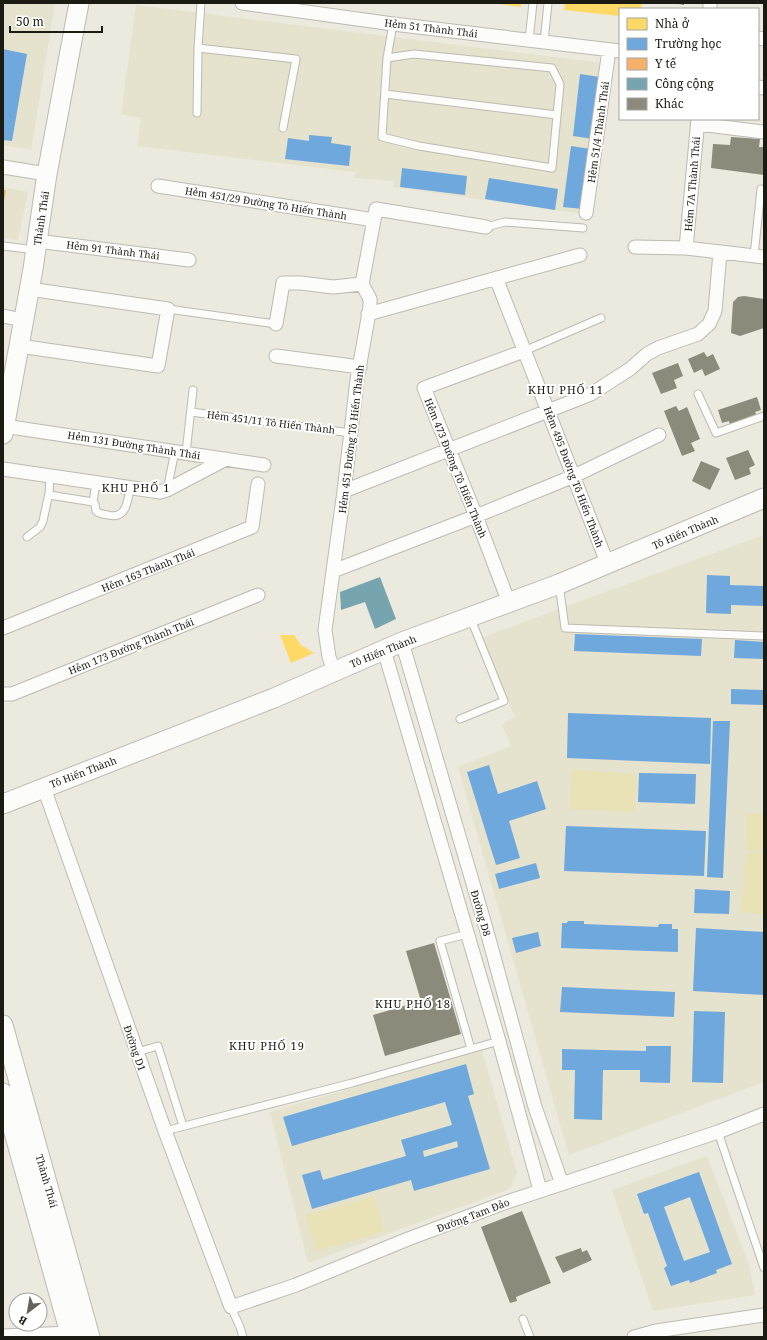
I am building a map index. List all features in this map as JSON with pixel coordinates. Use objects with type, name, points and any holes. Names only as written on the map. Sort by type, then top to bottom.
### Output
[{"type":"main road","name":"Thành Thái","points":[[4,430],[10,378],[19,346],[79,3]]},
{"type":"main road","name":"Tô Hiến Thành","points":[[3,804],[269,700],[402,642],[608,565],[764,498]]},
{"type":"main road","name":"Thành Thái","points":[[3,1025],[10,1073],[89,1333]]},
{"type":"main road","name":"Thành Thái","points":[[3,1093],[70,1335]]},
{"type":"main road","points":[[70,1335],[89,1333]]},
{"type":"street","name":"Hẻm 51 Thành Thái","points":[[242,3],[393,24],[615,51]]},
{"type":"street","name":"Hẻm 51/4 Thành Thái","points":[[586,213],[615,51]]},
{"type":"street","points":[[698,121],[764,132]]},
{"type":"street","name":"Hẻm 7A Thành Thái","points":[[686,248],[698,121]]},
{"type":"street","points":[[3,167],[48,174]]},
{"type":"street","name":"Hẻm 451/29 Đường Tô Hiến Thành","points":[[158,186],[486,227]]},
{"type":"street","points":[[276,324],[283,283],[333,287],[362,284],[374,214]]},
{"type":"street","name":"Hẻm 91 Thành Thái","points":[[36,245],[189,260]]},
{"type":"street","points":[[634,247],[686,248],[759,257]]},
{"type":"street","points":[[344,491],[591,394],[630,369],[658,348],[698,334],[710,324],[715,311],[720,252]]},
{"type":"street","points":[[368,314],[580,255]]},
{"type":"street","name":"Hẻm 495 Đường Tô Hiến Thành","points":[[496,278],[608,565]]},
{"type":"street","name":"Hẻm 451 Đường Tô Hiến Thành","points":[[334,671],[329,657],[325,630],[370,299],[362,284]]},
{"type":"street","points":[[19,346],[158,366],[168,309],[29,289]]},
{"type":"street","points":[[3,316],[23,320]]},
{"type":"street","name":"Hẻm 473 Đường Tô Hiến Thành","points":[[509,603],[450,450],[424,388],[524,351]]},
{"type":"street","points":[[276,356],[360,367]]},
{"type":"street","name":"Hẻm 131 Đường Thành Thái","points":[[4,430],[180,452],[264,465]]},
{"type":"street","points":[[333,571],[476,516],[574,476],[659,435]]},
{"type":"street","points":[[3,469],[160,492],[167,490],[226,459]]},
{"type":"street","name":"Hẻm 163 Thành Thái","points":[[3,628],[252,527],[258,484]]},
{"type":"street","name":"Hẻm 173 Đường Thành Thái","points":[[3,694],[12,694],[258,595]]},
{"type":"street","name":"Đường D8","points":[[402,642],[486,928],[534,1107],[562,1184]]},
{"type":"street","name":"Đường D8","points":[[384,650],[519,1111],[540,1190]]},
{"type":"street","name":"Đường D1","points":[[44,788],[165,1132],[231,1307]]},
{"type":"street","points":[[467,934],[486,928]]},
{"type":"street","points":[[519,1111],[534,1107]]},
{"type":"street","name":"Đường Tam Đảo","points":[[231,1307],[296,1285],[455,1221],[540,1190],[718,1132],[764,1114]]},
{"type":"street","points":[[634,1337],[656,1331],[764,1315]]},
{"type":"street","points":[[3,1336],[70,1335]]},
{"type":"lane","points":[[197,113],[198,48],[201,3]]},
{"type":"lane","points":[[529,40],[533,3]]},
{"type":"lane","points":[[544,42],[548,3]]},
{"type":"lane","points":[[387,58],[414,54],[552,68],[560,84],[552,168],[419,146],[382,137],[387,58],[393,24]]},
{"type":"lane","points":[[198,48],[296,59],[283,128]]},
{"type":"lane","points":[[385,94],[557,115]]},
{"type":"lane","points":[[759,257],[761,189]]},
{"type":"lane","points":[[486,227],[504,222],[582,228]]},
{"type":"lane","points":[[3,246],[36,245]]},
{"type":"lane","points":[[168,309],[276,324]]},
{"type":"lane","points":[[524,351],[601,318]]},
{"type":"lane","points":[[167,490],[180,452],[191,412],[193,390]]},
{"type":"lane","points":[[698,394],[716,433],[764,416]]},
{"type":"lane","name":"Hẻm 451/11 Tô Hiến Thành","points":[[191,412],[351,433]]},
{"type":"lane","points":[[27,537],[40,527],[49,493],[50,476]]},
{"type":"lane","points":[[96,483],[93,502],[95,504],[96,511],[98,513],[116,516],[128,506],[130,488]]},
{"type":"lane","points":[[49,493],[51,496],[93,502]]},
{"type":"lane","points":[[559,584],[565,628],[764,636]]},
{"type":"lane","points":[[460,720],[504,701],[470,617]]},
{"type":"lane","points":[[467,934],[440,941],[471,1049]]},
{"type":"lane","points":[[165,1132],[183,1126],[352,1083],[498,1041]]},
{"type":"lane","points":[[137,1052],[158,1046],[183,1126]]},
{"type":"lane","points":[[718,1132],[764,1268]]},
{"type":"lane","points":[[231,1307],[243,1337]]},
{"type":"lane","points":[[523,1319],[530,1337]]},
{"type":"shaded area","points":[[3,3],[55,3],[31,150],[3,145]]},
{"type":"shaded area","points":[[136,5],[603,63],[584,214],[393,187],[394,181],[354,178],[356,172],[137,146],[141,118],[121,114]]},
{"type":"shaded area","points":[[3,187],[28,192],[18,240],[3,238]]},
{"type":"shaded area","points":[[764,535],[764,1082],[569,1155],[458,767],[511,746],[502,724],[515,717],[482,638]]},
{"type":"shaded area","points":[[572,770],[637,774],[635,812],[570,809]]},
{"type":"shaded area","points":[[764,813],[764,851],[746,850],[747,814]]},
{"type":"shaded area","points":[[746,852],[764,853],[764,914],[741,912]]},
{"type":"shaded area","points":[[482,1050],[517,1173],[510,1189],[308,1263],[270,1112]]},
{"type":"shaded area","points":[[707,1156],[749,1264],[755,1295],[653,1311],[612,1190]]},
{"type":"shaded area","points":[[374,1196],[384,1232],[316,1251],[306,1215]]},
{"type":"building: Nhà ở","points":[[493,3],[521,3],[521,7]]},
{"type":"building: Nhà ở","points":[[565,3],[642,3],[641,8],[619,8],[619,16],[564,10]]},
{"type":"building: Nhà ở","points":[[280,635],[294,635],[301,645],[314,653],[291,663]]},
{"type":"building: Trường học","points":[[3,49],[27,54],[12,141],[3,140]]},
{"type":"building: Trường học","points":[[580,74],[600,77],[593,139],[573,136]]},
{"type":"building: Trường học","points":[[309,135],[332,137],[331,143],[351,146],[349,166],[285,159],[288,138],[309,141]]},
{"type":"building: Trường học","points":[[571,146],[591,149],[583,209],[563,207]]},
{"type":"building: Trường học","points":[[402,168],[467,176],[465,195],[400,187]]},
{"type":"building: Trường học","points":[[489,178],[558,189],[555,210],[485,199]]},
{"type":"building: Trường học","points":[[707,575],[730,576],[730,585],[764,586],[764,606],[731,605],[731,614],[706,613]]},
{"type":"building: Trường học","points":[[575,634],[702,639],[701,656],[574,651]]},
{"type":"building: Trường học","points":[[735,640],[764,642],[764,659],[734,658]]},
{"type":"building: Trường học","points":[[731,689],[764,690],[764,705],[731,704]]},
{"type":"building: Trường học","points":[[568,713],[711,718],[710,764],[567,758]]},
{"type":"building: Trường học","points":[[713,721],[730,721],[723,878],[707,877]]},
{"type":"building: Trường học","points":[[489,765],[498,794],[537,781],[546,809],[509,821],[520,858],[496,865],[467,772]]},
{"type":"building: Trường học","points":[[639,773],[696,774],[695,804],[638,802]]},
{"type":"building: Trường học","points":[[566,826],[706,831],[704,876],[564,871]]},
{"type":"building: Trường học","points":[[536,863],[540,878],[499,889],[495,874]]},
{"type":"building: Trường học","points":[[695,889],[730,891],[729,914],[694,913]]},
{"type":"building: Trường học","points":[[568,921],[584,921],[584,924],[658,927],[659,924],[672,924],[672,929],[678,929],[678,952],[561,948],[562,923],[567,923]]},
{"type":"building: Trường học","points":[[696,928],[764,932],[764,995],[693,991]]},
{"type":"building: Trường học","points":[[538,932],[541,946],[516,953],[512,938]]},
{"type":"building: Trường học","points":[[562,987],[675,992],[674,1017],[560,1012]]},
{"type":"building: Trường học","points":[[694,1011],[725,1012],[723,1083],[692,1082]]},
{"type":"building: Trường học","points":[[646,1046],[671,1046],[670,1083],[640,1082],[640,1070],[603,1070],[602,1120],[574,1119],[575,1070],[562,1070],[562,1049],[646,1051]]},
{"type":"building: Trường học","points":[[466,1064],[474,1094],[468,1096],[490,1169],[414,1191],[411,1180],[312,1209],[302,1175],[320,1170],[323,1180],[406,1156],[401,1140],[452,1125],[445,1102],[292,1146],[283,1117]],"holes":[[[457,1141],[458,1147],[424,1157],[423,1151]]]},
{"type":"building: Trường học","points":[[699,1172],[732,1264],[716,1270],[717,1273],[690,1283],[689,1280],[671,1286],[664,1268],[667,1266],[648,1213],[644,1214],[637,1194]],"holes":[[[690,1197],[710,1252],[684,1261],[664,1207]]]},
{"type":"building: Y tế","points":[[3,190],[6,190],[4,201],[3,201]]},
{"type":"building: Công cộng","points":[[380,577],[396,619],[375,629],[365,602],[341,610],[340,592]]},
{"type":"building: Khác","points":[[673,3],[684,3],[684,5]]},
{"type":"building: Khác","points":[[731,137],[760,139],[759,147],[764,147],[764,175],[711,168],[713,144],[730,145]]},
{"type":"building: Khác","points":[[744,296],[764,299],[764,328],[740,336],[731,333],[733,302],[738,297]]},
{"type":"building: Khác","points":[[704,352],[707,357],[713,354],[720,369],[705,376],[702,369],[694,373],[688,359]]},
{"type":"building: Khác","points":[[678,363],[683,376],[674,380],[677,388],[661,394],[652,373]]},
{"type":"building: Khác","points":[[757,397],[761,410],[755,412],[757,416],[730,425],[729,421],[722,423],[718,410]]},
{"type":"building: Khác","points":[[676,406],[679,411],[687,407],[700,439],[691,443],[695,451],[682,456],[664,411]]},
{"type":"building: Khác","points":[[748,450],[755,465],[749,468],[751,474],[735,480],[726,458]]},
{"type":"building: Khác","points":[[701,461],[720,469],[710,490],[692,481]]},
{"type":"building: Khác","points":[[434,943],[461,1034],[385,1056],[373,1015],[421,1001],[406,951]]},
{"type":"building: Khác","points":[[522,1211],[551,1283],[516,1297],[517,1301],[510,1303],[481,1227]]},
{"type":"building: Khác","points":[[581,1248],[582,1252],[587,1250],[592,1260],[563,1273],[555,1257]]},
{"type":"district","name":"KHU PHỐ 11","points":[[566,390]]},
{"type":"district","name":"KHU PHỐ 1","points":[[136,488]]},
{"type":"district","name":"KHU PHỐ 18","points":[[413,1004]]},
{"type":"district","name":"KHU PHỐ 19","points":[[267,1046]]}]
